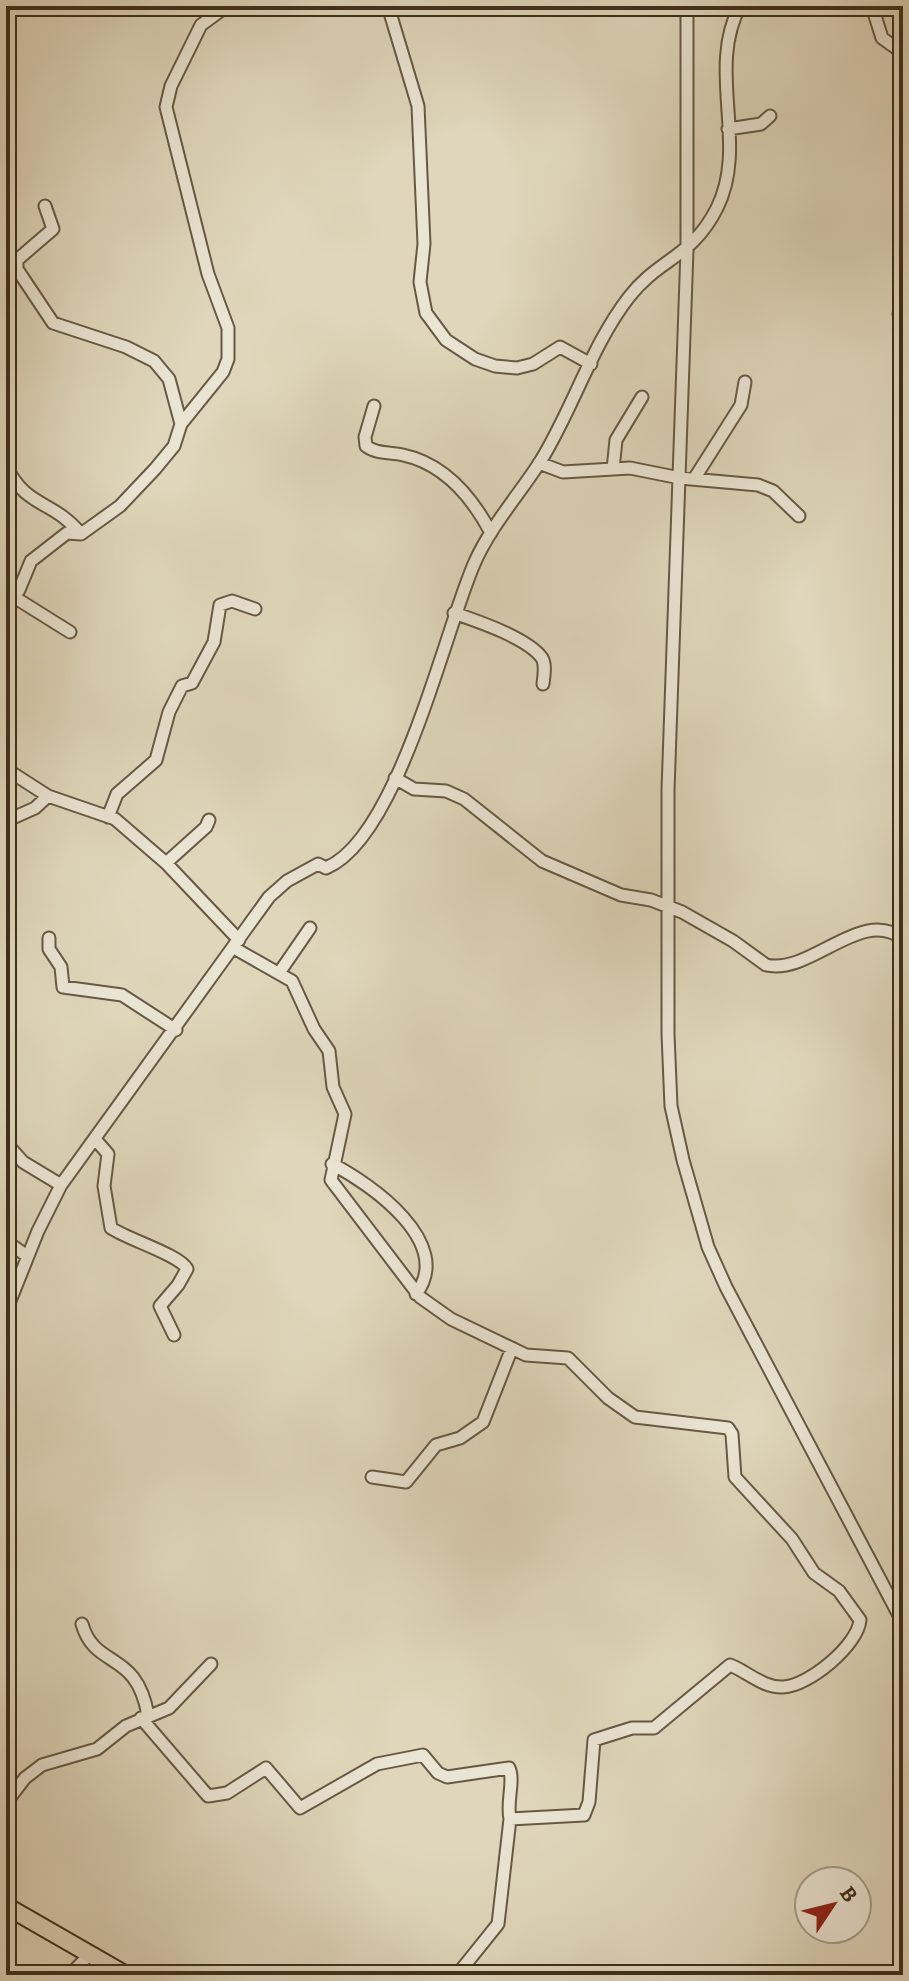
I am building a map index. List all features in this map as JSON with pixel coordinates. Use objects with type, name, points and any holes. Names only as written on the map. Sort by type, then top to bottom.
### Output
[{"type":"highway","points":[[6,1906],[126,1975]]},
{"type":"street","points":[[6,608],[31,561],[67,533],[81,534],[120,506],[155,469],[174,446],[181,424],[223,372],[228,359],[228,328],[208,274],[166,107],[171,86],[201,25],[227,6]]},
{"type":"street","points":[[388,6],[418,106],[424,244],[421,298],[434,326],[456,347],[495,366],[517,368],[533,364],[560,347],[591,364]]},
{"type":"street","points":[[687,6],[687,250],[666,905],[671,1106],[708,1247],[726,1287],[903,1623]]},
{"type":"street","points":[[7,1307],[61,1185],[176,1030],[269,897],[287,881],[318,864],[326,868],[346,856],[375,820],[395,778],[454,613],[491,533],[539,463],[629,296],[687,250],[717,207],[730,170],[726,58],[732,21],[740,6]]},
{"type":"street","points":[[872,6],[882,38],[903,53]]},
{"type":"street","points":[[728,129],[761,124],[770,116]]},
{"type":"street","points":[[45,206],[53,229],[17,260],[22,277],[53,323],[126,347],[154,361],[169,379],[181,424]]},
{"type":"street","points":[[899,314],[903,294]]},
{"type":"street","points":[[694,479],[741,405],[745,382]]},
{"type":"street","points":[[613,469],[614,445],[630,412],[642,397]]},
{"type":"street","points":[[374,406],[366,446],[426,462],[447,476],[464,489],[491,533]]},
{"type":"street","points":[[539,463],[563,472],[630,468],[680,478],[758,485],[773,491],[799,516]]},
{"type":"street","points":[[6,466],[24,495],[65,515],[81,534]]},
{"type":"street","points":[[14,597],[70,632]]},
{"type":"street","points":[[108,817],[117,794],[156,760],[169,712],[182,686],[192,683],[214,642],[220,605],[232,601],[255,609]]},
{"type":"street","points":[[454,613],[488,625],[536,652],[544,664],[543,684]]},
{"type":"street","points":[[6,769],[48,796],[108,817],[166,863],[236,944],[292,981],[314,1029],[329,1051],[333,1087],[345,1114],[330,1172],[334,1188],[416,1294],[451,1319],[512,1348],[534,1357],[568,1358],[608,1398],[635,1417],[728,1428],[732,1434],[735,1477],[792,1539],[814,1573],[839,1591],[860,1620],[854,1639],[839,1655],[791,1685],[765,1683],[730,1665],[654,1728],[632,1728],[594,1740],[589,1802],[584,1815],[531,1815],[510,1819]]},
{"type":"street","points":[[395,778],[414,789],[446,791],[464,799],[542,861],[621,895],[666,905],[706,924],[772,966],[797,962],[870,930],[889,930],[903,939]]},
{"type":"street","points":[[6,821],[35,808],[48,796]]},
{"type":"street","points":[[166,863],[206,827],[209,820]]},
{"type":"street","points":[[279,973],[310,928]]},
{"type":"street","points":[[49,938],[49,949],[61,967],[63,987],[122,995],[176,1030]]},
{"type":"street","points":[[95,1139],[108,1154],[104,1186],[111,1228],[139,1245],[182,1260],[187,1269],[160,1306],[174,1335]]},
{"type":"street","points":[[6,1143],[23,1162],[61,1185]]},
{"type":"street","points":[[332,1164],[388,1198],[412,1232],[427,1265],[426,1281],[416,1294]]},
{"type":"street","points":[[6,1241],[27,1256]]},
{"type":"street","points":[[372,1477],[406,1482],[436,1445],[460,1438],[483,1422],[512,1348]]},
{"type":"street","points":[[82,1624],[92,1648],[131,1671],[141,1688],[144,1717],[208,1796],[227,1793],[266,1768],[300,1808],[377,1764],[423,1755],[441,1776],[509,1768],[512,1777],[506,1802],[510,1819],[498,1924],[457,1975]]},
{"type":"street","points":[[6,1803],[25,1778],[42,1765],[97,1749],[144,1717],[169,1708],[211,1664]]},
{"type":"street","points":[[70,1975],[90,1954]]}]
